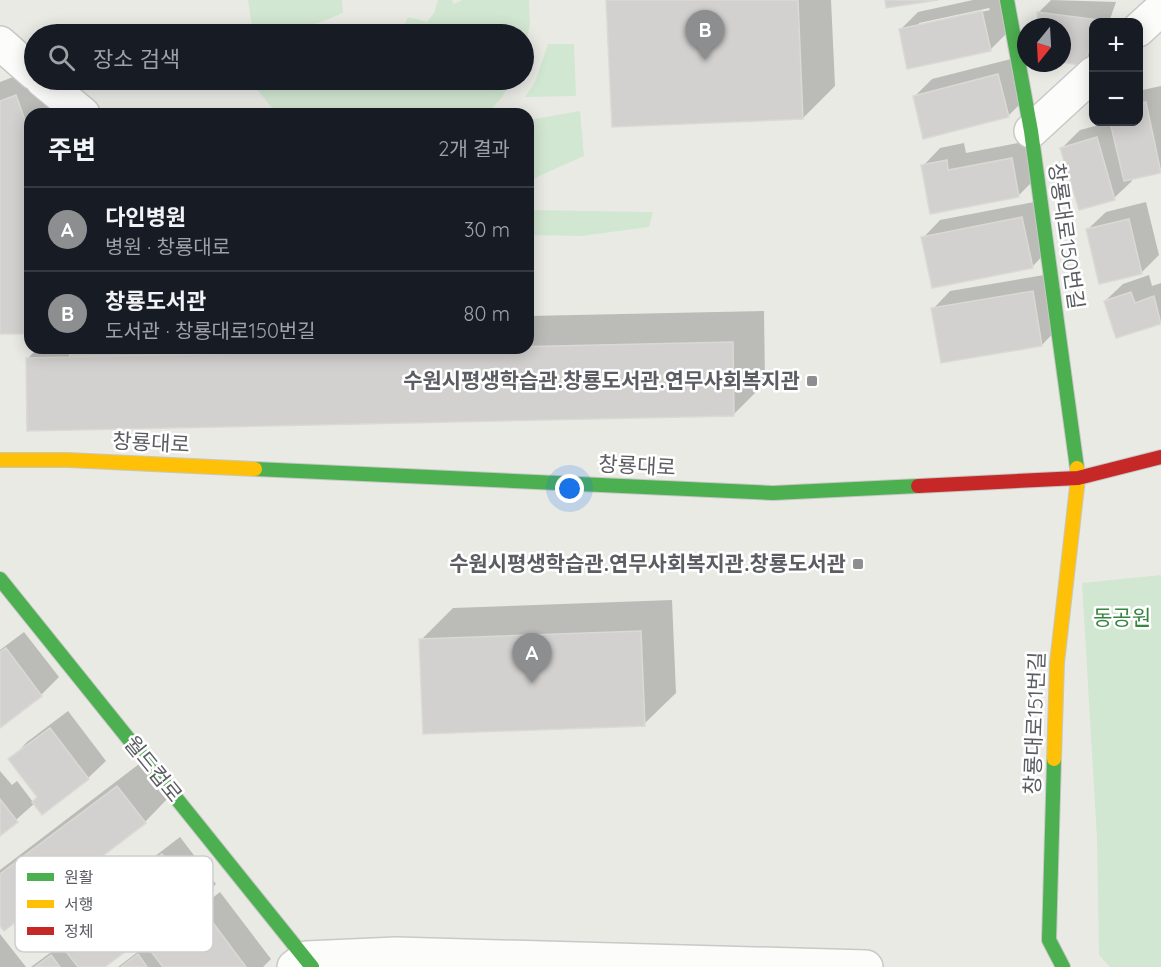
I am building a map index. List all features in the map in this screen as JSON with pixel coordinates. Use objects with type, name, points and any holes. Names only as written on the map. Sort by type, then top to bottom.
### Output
[{"type":"street","name":"창룡대로150번길","points":[[1007,0],[1031,131],[1078,478]]},
{"type":"street","points":[[1143,25],[1161,9]]},
{"type":"street","points":[[0,44],[24,64]]},
{"type":"street","points":[[1031,131],[1089,78]]},
{"type":"street","points":[[54,90],[76,108]]},
{"type":"street","name":"창룡대로","points":[[0,460],[68,460],[773,493],[1078,478],[1161,457]]},
{"type":"street","name":"창룡대로151번길","points":[[1063,967],[1049,940],[1057,675],[1078,478]]},
{"type":"street","name":"월드컵로","points":[[0,579],[304,964],[396,954],[866,967]]},
{"type":"green space","points":[[248,0],[342,0],[343,13],[315,24],[252,24]]},
{"type":"green space","points":[[438,0],[452,0],[454,4],[462,0],[529,0],[530,23],[405,24],[408,17],[427,22],[434,13]]},
{"type":"green space","points":[[548,44],[574,44],[576,96],[525,97],[530,90],[534,90]]},
{"type":"green space","points":[[257,90],[506,90],[492,108],[272,108]]},
{"type":"green space","points":[[580,111],[584,156],[534,178],[534,119]]},
{"type":"green space","points":[[534,210],[653,212],[649,227],[581,236],[534,235]]},
{"type":"green space","name":"동공원","points":[[1161,575],[1161,967],[1110,967],[1099,955],[1097,839],[1082,583]]},
{"type":"building","points":[[606,0],[798,0],[803,119],[612,127]]},
{"type":"building","points":[[885,0],[938,0],[886,8]]},
{"type":"building","points":[[982,11],[991,51],[907,69],[899,29]]},
{"type":"building","points":[[1037,12],[1089,19],[1089,50],[1083,66],[1071,64],[1071,18],[1038,18]]},
{"type":"building","points":[[998,74],[1009,117],[923,139],[913,96]]},
{"type":"building","points":[[16,95],[24,117],[24,334],[0,334],[0,101]]},
{"type":"building","points":[[1146,102],[1161,173],[1124,181],[1111,126],[1143,126],[1143,103]]},
{"type":"building","points":[[1097,137],[1115,200],[1079,210],[1060,148]]},
{"type":"building","points":[[1012,158],[1019,197],[930,214],[921,165],[947,160],[948,170]]},
{"type":"building","points":[[1022,217],[1033,268],[932,288],[921,237]]},
{"type":"building","points":[[1129,219],[1142,274],[1099,284],[1086,229]]},
{"type":"building","points":[[1033,291],[1042,346],[941,363],[931,308]]},
{"type":"building","points":[[1131,292],[1135,303],[1154,296],[1161,324],[1116,338],[1104,301]]},
{"type":"building","points":[[733,342],[734,416],[27,431],[26,358],[203,354],[534,354],[534,347]]},
{"type":"building","points":[[70,354],[168,354],[168,355],[70,357]]},
{"type":"building","points":[[641,631],[645,726],[423,734],[419,639]]},
{"type":"building","points":[[6,648],[42,696],[0,728],[0,652]]},
{"type":"building","points":[[50,728],[89,779],[42,815],[32,802],[37,797],[8,759]]},
{"type":"building","points":[[117,786],[146,823],[103,856],[24,856]]},
{"type":"building","points":[[0,799],[18,822],[0,836]]},
{"type":"building","points":[[15,863],[15,923],[4,931],[0,926],[0,874]]},
{"type":"building","points":[[213,923],[246,967],[163,967],[151,952],[213,952]]},
{"type":"building","points":[[66,952],[125,952],[105,967],[78,967]]},
{"type":"building","points":[[138,954],[147,967],[121,967]]},
{"type":"building","points":[[51,955],[60,967],[35,967]]},
{"type":"traffic: fast","points":[[1007,0],[1031,131],[1077,468]]},
{"type":"traffic: fast","points":[[255,469],[773,493],[918,486]]},
{"type":"traffic: fast","points":[[0,579],[312,967]]},
{"type":"traffic: fast","points":[[1054,759],[1049,940],[1063,967]]},
{"type":"traffic: slow","points":[[0,460],[68,460],[255,469]]},
{"type":"traffic: slow","points":[[1054,759],[1057,663],[1078,478],[1077,468]]},
{"type":"traffic: jam","points":[[918,486],[1078,478],[1161,457]]},
{"type":"place","name":"창룡도서관","points":[[705,60]]},
{"type":"place","name":"수원시평생학습관.창룡도서관.연무사회복지관","points":[[812,381]]},
{"type":"place","name":"수원시평생학습관.연무사회복지관.창룡도서관","points":[[858,564]]},
{"type":"place","name":"다인병원","points":[[532,683]]}]
